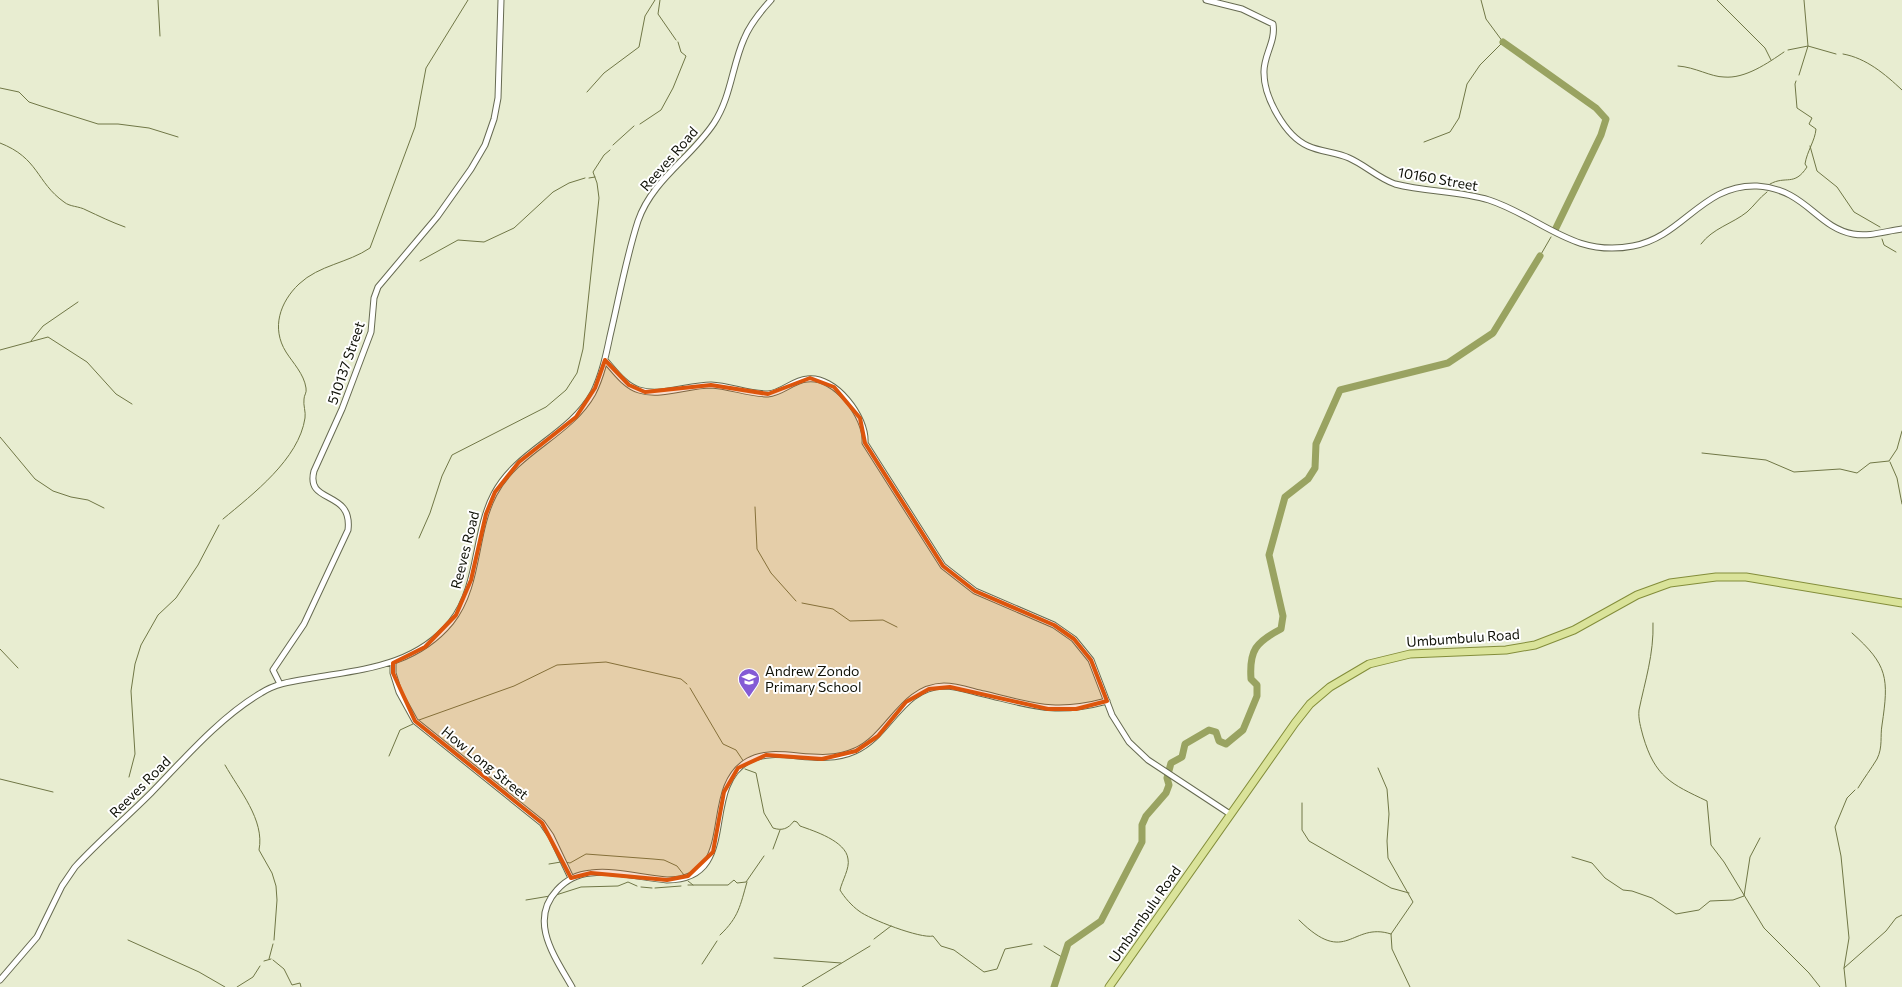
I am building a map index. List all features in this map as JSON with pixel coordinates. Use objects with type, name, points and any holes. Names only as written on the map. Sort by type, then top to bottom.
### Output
[{"type":"main road","name":"Umbumbulu Road","points":[[1109,987],[1230,814],[1310,704],[1346,676],[1378,661],[1410,654],[1506,650],[1535,645],[1574,630],[1651,589],[1686,580],[1724,576],[1746,577],[1902,603]]},
{"type":"street","name":"510137 Street","points":[[280,684],[273,670],[304,624],[348,530],[345,508],[337,501],[319,492],[312,478],[323,448],[342,410],[369,337],[373,323],[376,294],[382,281],[442,210],[474,164],[489,134],[499,87],[501,0]]},
{"type":"street","name":"Reeves Road","points":[[0,980],[37,937],[64,882],[76,865],[219,726],[254,697],[280,684],[393,663],[425,646],[452,620],[468,589],[486,514],[498,488],[519,462],[576,417],[595,388],[604,360],[641,213],[656,187],[704,136],[716,119],[728,92],[743,40],[756,17],[770,0]]},
{"type":"street","name":"10160 Street","points":[[1206,0],[1242,8],[1273,24],[1273,38],[1264,68],[1268,93],[1280,119],[1304,144],[1349,158],[1381,178],[1395,184],[1490,201],[1577,243],[1614,248],[1641,245],[1670,231],[1714,196],[1747,186],[1769,188],[1787,193],[1801,200],[1832,225],[1850,233],[1867,235],[1902,229]]},
{"type":"street","points":[[604,360],[629,384],[645,392],[711,385],[768,394],[806,379],[820,380],[830,384],[860,418],[864,427],[866,443],[943,566],[975,592],[1048,622],[1066,632],[1088,654],[1118,727],[1129,742],[1165,772],[1230,814]]},
{"type":"street","name":"How Long Street","points":[[393,663],[393,673],[398,689],[415,721],[544,826],[571,878]]},
{"type":"street","points":[[572,987],[546,941],[544,926],[546,909],[552,896],[571,878],[591,872],[667,880],[688,876],[700,869],[713,852],[718,836],[724,792],[731,776],[738,768],[755,758],[766,755],[822,759],[856,751],[878,736],[906,702],[929,689],[950,687],[1048,709],[1076,709],[1107,701]]},
{"type":"highlighted area","points":[[605,360],[629,385],[645,392],[711,385],[768,394],[810,378],[834,387],[860,418],[865,443],[943,566],[975,591],[1054,625],[1074,639],[1091,660],[1107,701],[1076,709],[1048,709],[950,687],[929,689],[906,702],[878,736],[856,751],[822,759],[766,755],[738,768],[724,792],[713,852],[688,876],[667,880],[591,873],[571,878],[542,823],[415,721],[393,673],[393,663],[425,647],[456,615],[471,580],[486,514],[495,492],[519,462],[576,417],[595,388]]},
{"type":"waterway","points":[[158,0],[160,36]]},
{"type":"waterway","points":[[223,519],[261,487],[273,474],[294,448],[301,433],[305,418],[304,398],[306,388],[301,373],[281,343],[279,325],[283,307],[292,291],[315,272],[370,248],[415,127],[426,68],[468,0]]},
{"type":"waterway","points":[[587,92],[604,73],[639,47],[645,16],[655,0]]},
{"type":"waterway","points":[[660,0],[658,14],[676,40]]},
{"type":"waterway","points":[[1424,142],[1450,132],[1459,118],[1467,84],[1480,65],[1503,42],[1486,19],[1481,0]]},
{"type":"waterway","points":[[1717,0],[1765,48],[1771,60]]},
{"type":"waterway","points":[[1799,75],[1808,46],[1804,0]]},
{"type":"waterway","points":[[640,124],[661,110],[673,88],[686,56],[681,52],[678,42]]},
{"type":"waterway","points":[[1503,42],[1596,108],[1606,119],[1601,135],[1555,230]]},
{"type":"waterway","points":[[1788,50],[1808,46],[1836,54]]},
{"type":"waterway","points":[[1678,66],[1719,77],[1732,77],[1748,73],[1784,52]]},
{"type":"waterway","points":[[1843,54],[1867,63],[1902,90]]},
{"type":"waterway","points":[[1770,184],[1781,180],[1794,179],[1807,167],[1805,164],[1806,159],[1816,129],[1809,124],[1812,118],[1797,108],[1796,81]]},
{"type":"waterway","points":[[0,88],[19,92],[29,102],[98,124],[118,124],[149,128],[178,137]]},
{"type":"waterway","points":[[613,145],[634,126]]},
{"type":"waterway","points":[[0,143],[23,156],[55,194],[66,204],[83,209],[125,227]]},
{"type":"waterway","points":[[1810,146],[1817,171],[1837,187],[1854,212],[1880,227]]},
{"type":"waterway","points":[[419,538],[430,513],[442,476],[452,455],[546,407],[566,390],[577,373],[583,349],[599,198],[593,172],[604,155],[610,150]]},
{"type":"waterway","points":[[589,178],[595,177]]},
{"type":"waterway","points":[[420,261],[458,240],[484,242],[514,228],[553,192],[569,183],[585,178]]},
{"type":"waterway","points":[[1701,244],[1711,234],[1747,212],[1767,192]]},
{"type":"waterway","points":[[1540,256],[1551,237]]},
{"type":"waterway","points":[[1882,239],[1884,245],[1896,252]]},
{"type":"waterway","points":[[1054,987],[1068,944],[1101,921],[1142,842],[1142,825],[1146,816],[1166,793],[1169,785],[1167,778],[1171,763],[1182,757],[1185,744],[1209,730],[1216,732],[1219,741],[1226,744],[1243,730],[1257,696],[1257,685],[1251,679],[1253,654],[1265,638],[1281,629],[1283,616],[1269,555],[1285,497],[1308,479],[1315,468],[1316,444],[1340,390],[1448,363],[1493,333],[1540,256]]},
{"type":"waterway","points":[[31,341],[43,326],[78,302]]},
{"type":"waterway","points":[[0,350],[48,337],[87,362],[116,394],[132,404]]},
{"type":"waterway","points":[[1702,453],[1766,460],[1794,472],[1840,469],[1857,473],[1870,463],[1889,461],[1897,449],[1902,431]]},
{"type":"waterway","points":[[0,437],[35,479],[53,491],[88,500],[104,508]]},
{"type":"waterway","points":[[1890,462],[1897,478],[1902,504]]},
{"type":"waterway","points":[[755,507],[757,549],[771,573],[796,601]]},
{"type":"waterway","points":[[129,777],[135,754],[131,691],[135,664],[141,645],[158,615],[176,598],[198,565],[219,525]]},
{"type":"waterway","points":[[802,603],[833,609],[850,621],[883,620],[897,627]]},
{"type":"waterway","points":[[1653,623],[1651,657],[1639,710],[1639,720],[1643,736],[1653,761],[1666,778],[1674,784],[1707,801],[1711,845],[1724,862],[1764,928],[1809,973],[1820,987]]},
{"type":"waterway","points":[[1852,633],[1873,654],[1883,673],[1885,684],[1880,750],[1877,759],[1858,788]]},
{"type":"waterway","points":[[0,649],[18,668]]},
{"type":"waterway","points":[[419,720],[514,686],[557,665],[606,662],[681,679],[687,684]]},
{"type":"waterway","points":[[690,688],[723,744],[736,750],[744,762]]},
{"type":"waterway","points":[[389,756],[400,730],[413,724]]},
{"type":"waterway","points":[[225,765],[255,817],[260,839],[259,850],[272,873],[276,886],[277,900],[274,940]]},
{"type":"waterway","points":[[1378,768],[1387,789],[1389,814],[1388,858],[1413,902],[1391,934],[1392,949],[1410,987]]},
{"type":"waterway","points":[[745,769],[756,773],[764,813],[773,828],[785,829],[794,821],[800,826],[828,838],[842,847],[846,853],[848,863],[840,890],[856,909],[907,932],[933,936],[941,946],[954,950],[984,972],[997,969],[1005,949],[1032,944]]},
{"type":"waterway","points":[[0,779],[53,792]]},
{"type":"waterway","points":[[1846,987],[1844,968],[1849,938],[1841,856],[1835,827],[1847,798],[1855,790]]},
{"type":"waterway","points":[[1302,803],[1302,830],[1309,841],[1391,888],[1409,893]]},
{"type":"waterway","points":[[773,849],[780,830]]},
{"type":"waterway","points":[[1572,857],[1592,863],[1605,878],[1623,890],[1652,898],[1676,914],[1699,910],[1710,901],[1733,900],[1744,896],[1750,857],[1760,838]]},
{"type":"waterway","points":[[565,862],[570,863],[586,854],[664,860],[677,866],[684,875]]},
{"type":"waterway","points":[[688,885],[728,885],[734,880],[737,883],[746,882],[764,856]]},
{"type":"waterway","points":[[549,864],[561,862]]},
{"type":"waterway","points":[[688,881],[693,885]]},
{"type":"waterway","points":[[556,895],[581,887],[618,886],[628,882],[637,886]]},
{"type":"waterway","points":[[720,935],[735,917],[747,882]]},
{"type":"waterway","points":[[655,888],[681,886]]},
{"type":"waterway","points":[[641,887],[652,888]]},
{"type":"waterway","points":[[526,900],[550,896]]},
{"type":"waterway","points":[[1844,968],[1886,931],[1896,918],[1902,915]]},
{"type":"waterway","points":[[1299,920],[1315,934],[1328,941],[1339,942],[1366,933],[1391,934]]},
{"type":"waterway","points":[[874,939],[891,926]]},
{"type":"waterway","points":[[128,940],[199,972],[225,987]]},
{"type":"waterway","points":[[702,964],[717,941]]},
{"type":"waterway","points":[[269,959],[273,944]]},
{"type":"waterway","points":[[802,987],[870,946]]},
{"type":"waterway","points":[[1044,946],[1065,959]]},
{"type":"waterway","points":[[774,958],[841,963]]},
{"type":"waterway","points":[[264,961],[271,959]]},
{"type":"waterway","points":[[273,960],[284,969],[292,985],[300,983],[301,987]]},
{"type":"waterway","points":[[237,987],[253,977],[260,966]]},
{"type":"place","name":"Andrew Zondo Primary School","points":[[749,698]]}]
